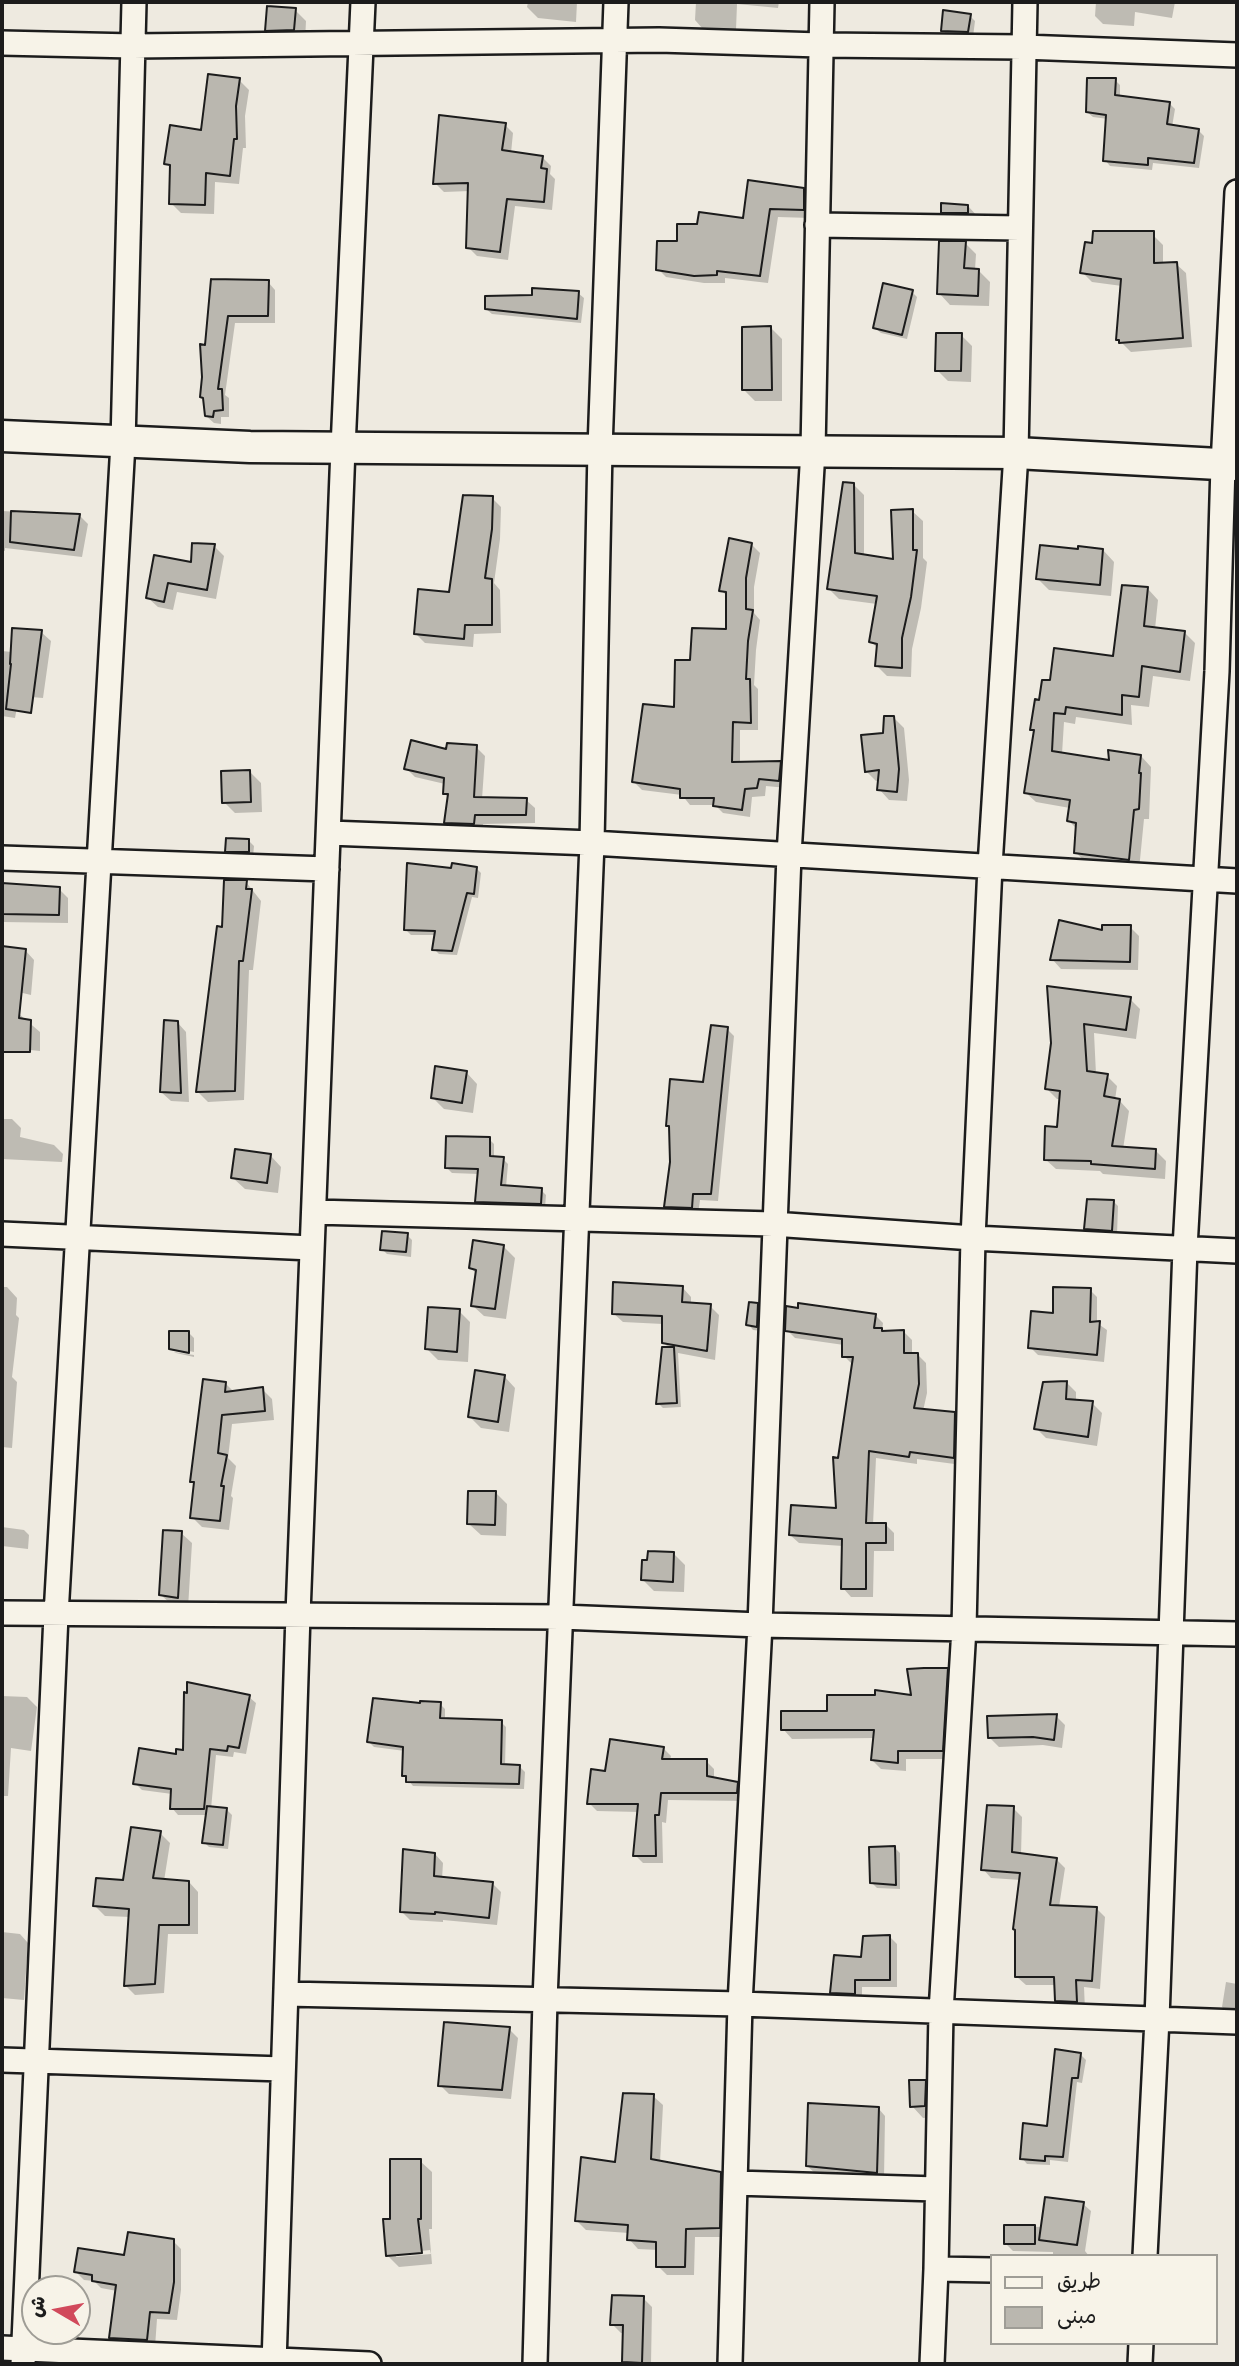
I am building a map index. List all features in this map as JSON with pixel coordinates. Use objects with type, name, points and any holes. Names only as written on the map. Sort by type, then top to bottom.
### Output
[{"type":"street","points":[[134,2],[122,443],[56,1615],[38,2061],[16,2354],[369,2364]]},
{"type":"street","points":[[274,2362],[298,1614],[363,2]]},
{"type":"street","points":[[535,2364],[545,2000],[592,843],[600,449],[616,2]]},
{"type":"street","points":[[730,2364],[740,2004],[760,1625],[773,1224],[789,855],[813,450],[822,2]]},
{"type":"street","points":[[932,2364],[940,2012],[964,1628],[973,1238],[990,866],[1016,453],[1025,2]]},
{"type":"street","points":[[2,43],[133,46],[615,40],[1023,47],[1237,55]]},
{"type":"street","points":[[1145,2254],[1157,2019],[1185,1248],[1230,465],[1237,192]]},
{"type":"street","points":[[817,225],[1020,228]]},
{"type":"street","points":[[2,436],[122,443],[343,448],[1016,453],[1230,465]]},
{"type":"street","points":[[329,833],[592,843],[1237,881]]},
{"type":"street","points":[[2,858],[327,869]]},
{"type":"street","points":[[314,1212],[773,1224],[973,1238],[1237,1251]]},
{"type":"street","points":[[2,1234],[312,1248]]},
{"type":"street","points":[[2,1613],[561,1617],[760,1625],[1237,1634]]},
{"type":"street","points":[[286,1994],[740,2004],[1237,2022]]},
{"type":"street","points":[[2,2060],[283,2068]]},
{"type":"street","points":[[735,2183],[937,2189]]},
{"type":"street","points":[[936,2269],[990,2270]]},
{"type":"street","points":[[1140,2364],[1141,2345]]},
{"type":"building","points":[[267,6],[296,8],[294,30],[265,31]]},
{"type":"building","points":[[943,10],[971,14],[968,32],[941,31]]},
{"type":"building","points":[[208,74],[240,78],[236,106],[237,139],[234,139],[230,176],[206,173],[205,205],[169,204],[170,165],[164,164],[170,125],[201,130]]},
{"type":"building","points":[[1087,78],[1116,78],[1115,95],[1170,102],[1167,124],[1199,129],[1194,163],[1148,158],[1148,165],[1103,161],[1106,115],[1086,112]]},
{"type":"building","points":[[439,115],[506,123],[502,150],[543,156],[541,168],[547,169],[544,202],[507,199],[500,252],[466,248],[468,183],[433,184]]},
{"type":"building","points":[[748,180],[804,188],[804,210],[770,209],[760,276],[717,271],[717,275],[694,276],[656,270],[657,241],[677,241],[677,224],[697,224],[699,212],[743,218]]},
{"type":"building","points":[[941,203],[968,205],[968,213],[941,213]]},
{"type":"building","points":[[1093,231],[1154,231],[1154,263],[1177,262],[1183,338],[1119,343],[1119,340],[1116,340],[1121,279],[1080,273],[1085,242],[1092,243]]},
{"type":"building","points":[[939,241],[966,241],[964,268],[979,269],[978,296],[937,294]]},
{"type":"building","points":[[211,279],[269,280],[268,316],[228,316],[218,389],[222,389],[223,410],[214,411],[213,417],[205,416],[203,398],[200,397],[200,344],[205,345]]},
{"type":"building","points":[[883,283],[913,290],[902,335],[873,328]]},
{"type":"building","points":[[532,288],[579,291],[577,319],[485,309],[485,296],[532,295]]},
{"type":"building","points":[[771,326],[772,390],[742,390],[742,327]]},
{"type":"building","points":[[936,333],[962,333],[961,371],[935,371]]},
{"type":"building","points":[[843,482],[854,483],[855,553],[893,559],[891,510],[913,509],[913,550],[917,550],[902,638],[902,668],[875,666],[877,644],[869,642],[877,596],[827,589]]},
{"type":"building","points":[[463,495],[493,496],[492,529],[485,578],[492,579],[492,625],[465,625],[464,639],[414,634],[418,589],[449,592]]},
{"type":"building","points":[[11,511],[80,514],[74,550],[10,542]]},
{"type":"building","points":[[729,538],[752,543],[746,578],[746,609],[753,610],[746,679],[750,679],[751,723],[733,722],[732,762],[781,761],[779,781],[759,779],[757,788],[745,789],[742,810],[713,806],[714,798],[680,798],[680,789],[632,782],[643,704],[674,707],[675,660],[690,660],[692,628],[726,629],[726,592],[719,591]]},
{"type":"building","points":[[192,543],[215,544],[207,590],[168,583],[164,602],[146,598],[154,555],[191,562]]},
{"type":"building","points":[[1040,545],[1103,549],[1100,585],[1036,579]]},
{"type":"building","points":[[1122,585],[1148,587],[1144,626],[1185,631],[1180,672],[1142,666],[1139,697],[1122,695],[1122,715],[1066,707],[1065,714],[1054,713],[1052,751],[1109,760],[1108,750],[1141,755],[1139,809],[1134,810],[1129,860],[1074,853],[1076,823],[1067,821],[1070,800],[1024,793],[1034,730],[1030,730],[1035,699],[1039,700],[1042,680],[1050,680],[1054,648],[1113,656]]},
{"type":"building","points":[[12,628],[42,630],[31,713],[6,709]]},
{"type":"building","points":[[884,716],[894,716],[899,769],[897,792],[877,790],[879,770],[865,772],[861,735],[883,733]]},
{"type":"building","points":[[411,740],[446,749],[447,743],[477,745],[474,797],[527,798],[526,815],[475,815],[474,824],[444,823],[448,794],[443,794],[444,778],[404,769]]},
{"type":"building","points":[[250,770],[251,802],[222,803],[221,771]]},
{"type":"building","points":[[226,838],[249,839],[249,852],[225,852]]},
{"type":"building","points":[[407,863],[451,868],[452,863],[477,867],[474,894],[467,893],[452,951],[432,950],[435,931],[404,930]]},
{"type":"building","points":[[224,880],[247,880],[246,889],[252,889],[243,961],[239,961],[235,1091],[196,1092],[217,926],[222,927]]},
{"type":"building","points":[[2,883],[60,887],[59,915],[2,914]]},
{"type":"building","points":[[1059,920],[1102,930],[1102,925],[1131,925],[1130,962],[1050,960]]},
{"type":"building","points":[[2,946],[26,949],[19,1018],[31,1020],[30,1052],[2,1052]]},
{"type":"building","points":[[1047,986],[1131,997],[1126,1030],[1084,1024],[1087,1071],[1108,1074],[1104,1096],[1120,1099],[1112,1146],[1156,1149],[1155,1169],[1091,1164],[1091,1161],[1044,1160],[1045,1126],[1057,1127],[1060,1091],[1045,1089],[1051,1043]]},
{"type":"building","points":[[164,1020],[178,1021],[181,1093],[160,1092]]},
{"type":"building","points":[[711,1025],[728,1027],[711,1194],[693,1194],[692,1208],[664,1207],[670,1162],[669,1126],[666,1126],[670,1079],[703,1082]]},
{"type":"building","points":[[435,1066],[467,1071],[462,1103],[431,1098]]},
{"type":"building","points":[[446,1136],[490,1137],[490,1156],[504,1157],[501,1185],[542,1188],[541,1204],[475,1202],[478,1169],[445,1168]]},
{"type":"building","points":[[235,1149],[271,1154],[267,1183],[231,1178]]},
{"type":"building","points":[[1087,1199],[1114,1200],[1112,1231],[1084,1229]]},
{"type":"building","points":[[382,1231],[408,1233],[406,1252],[380,1250]]},
{"type":"building","points":[[473,1240],[504,1245],[495,1309],[471,1306],[476,1270],[469,1268]]},
{"type":"building","points":[[613,1282],[683,1286],[682,1302],[711,1304],[707,1351],[662,1343],[662,1316],[612,1314]]},
{"type":"building","points":[[1053,1287],[1091,1288],[1090,1322],[1100,1321],[1097,1355],[1028,1348],[1031,1311],[1053,1313]]},
{"type":"building","points":[[749,1302],[758,1303],[757,1327],[746,1325]]},
{"type":"building","points":[[798,1303],[876,1314],[874,1328],[882,1328],[882,1331],[904,1330],[904,1353],[918,1353],[919,1384],[914,1408],[955,1412],[954,1458],[910,1452],[909,1457],[869,1451],[866,1523],[886,1523],[886,1543],[866,1543],[866,1589],[841,1589],[842,1539],[789,1535],[791,1505],[836,1508],[833,1457],[838,1458],[853,1357],[842,1357],[842,1339],[785,1331],[786,1306],[798,1308]]},
{"type":"building","points":[[428,1307],[460,1309],[457,1352],[425,1349]]},
{"type":"building","points":[[169,1331],[189,1331],[189,1353],[169,1349]]},
{"type":"building","points":[[662,1347],[674,1347],[677,1403],[656,1404]]},
{"type":"building","points":[[475,1370],[505,1375],[498,1422],[468,1417]]},
{"type":"building","points":[[203,1379],[226,1382],[225,1392],[263,1387],[265,1411],[222,1415],[218,1453],[227,1455],[221,1486],[224,1486],[220,1521],[190,1518],[194,1482],[190,1482]]},
{"type":"building","points":[[1067,1381],[1066,1399],[1093,1401],[1088,1437],[1034,1429],[1043,1382]]},
{"type":"building","points":[[468,1491],[496,1491],[495,1525],[467,1524]]},
{"type":"building","points":[[163,1530],[182,1531],[178,1598],[159,1595]]},
{"type":"building","points":[[648,1551],[674,1552],[673,1582],[641,1580],[642,1560],[647,1560]]},
{"type":"building","points":[[948,1668],[943,1751],[898,1751],[898,1763],[871,1760],[874,1730],[781,1730],[781,1711],[827,1711],[827,1695],[875,1695],[875,1690],[911,1695],[907,1669]]},
{"type":"building","points":[[187,1682],[250,1695],[239,1748],[228,1746],[227,1751],[210,1749],[204,1809],[170,1809],[171,1789],[133,1784],[139,1748],[176,1754],[176,1749],[183,1750],[184,1692],[187,1693]]},
{"type":"building","points":[[373,1698],[420,1703],[441,1702],[440,1718],[502,1720],[501,1764],[520,1765],[519,1784],[406,1782],[406,1776],[402,1776],[403,1747],[367,1742]]},
{"type":"building","points":[[1057,1714],[1054,1740],[1033,1737],[988,1738],[987,1716]]},
{"type":"building","points":[[610,1739],[664,1747],[662,1759],[707,1759],[707,1776],[738,1782],[737,1793],[661,1793],[659,1815],[655,1815],[656,1856],[633,1856],[638,1804],[587,1804],[591,1769],[605,1771]]},
{"type":"building","points":[[987,1805],[1014,1806],[1012,1852],[1057,1858],[1050,1905],[1097,1907],[1092,1981],[1076,1980],[1077,2002],[1055,2001],[1054,1977],[1015,1977],[1013,1929],[1020,1873],[981,1870]]},
{"type":"building","points":[[207,1806],[227,1808],[223,1845],[202,1843]]},
{"type":"building","points":[[131,1827],[161,1831],[153,1878],[189,1881],[189,1925],[159,1925],[155,1984],[124,1986],[129,1909],[93,1906],[96,1878],[123,1880]]},
{"type":"building","points":[[895,1846],[896,1885],[870,1883],[869,1847]]},
{"type":"building","points":[[403,1849],[435,1853],[434,1876],[493,1882],[489,1918],[435,1912],[400,1912]]},
{"type":"building","points":[[890,1935],[890,1980],[855,1980],[855,1994],[830,1993],[834,1955],[861,1957],[863,1936]]},
{"type":"building","points":[[444,2022],[510,2027],[502,2090],[438,2086]]},
{"type":"building","points":[[1055,2049],[1081,2053],[1078,2078],[1072,2078],[1063,2157],[1045,2156],[1045,2161],[1020,2159],[1023,2123],[1047,2126]]},
{"type":"building","points":[[909,2080],[926,2080],[925,2106],[910,2107]]},
{"type":"building","points":[[623,2093],[654,2094],[651,2159],[721,2172],[720,2228],[686,2229],[685,2267],[656,2267],[656,2242],[627,2240],[628,2225],[575,2221],[581,2157],[615,2162]]},
{"type":"building","points":[[808,2103],[879,2107],[877,2173],[806,2166]]},
{"type":"building","points":[[390,2159],[421,2159],[421,2219],[418,2219],[422,2253],[386,2256],[383,2219],[390,2219]]},
{"type":"building","points":[[1045,2197],[1084,2202],[1077,2245],[1039,2240]]},
{"type":"building","points":[[1004,2225],[1035,2225],[1035,2244],[1004,2244]]},
{"type":"building","points":[[128,2232],[174,2239],[174,2282],[169,2313],[150,2312],[147,2340],[109,2338],[116,2285],[92,2281],[92,2275],[74,2272],[78,2248],[124,2255]]},
{"type":"building","points":[[612,2295],[644,2296],[642,2363],[622,2362],[623,2325],[610,2325]]}]
